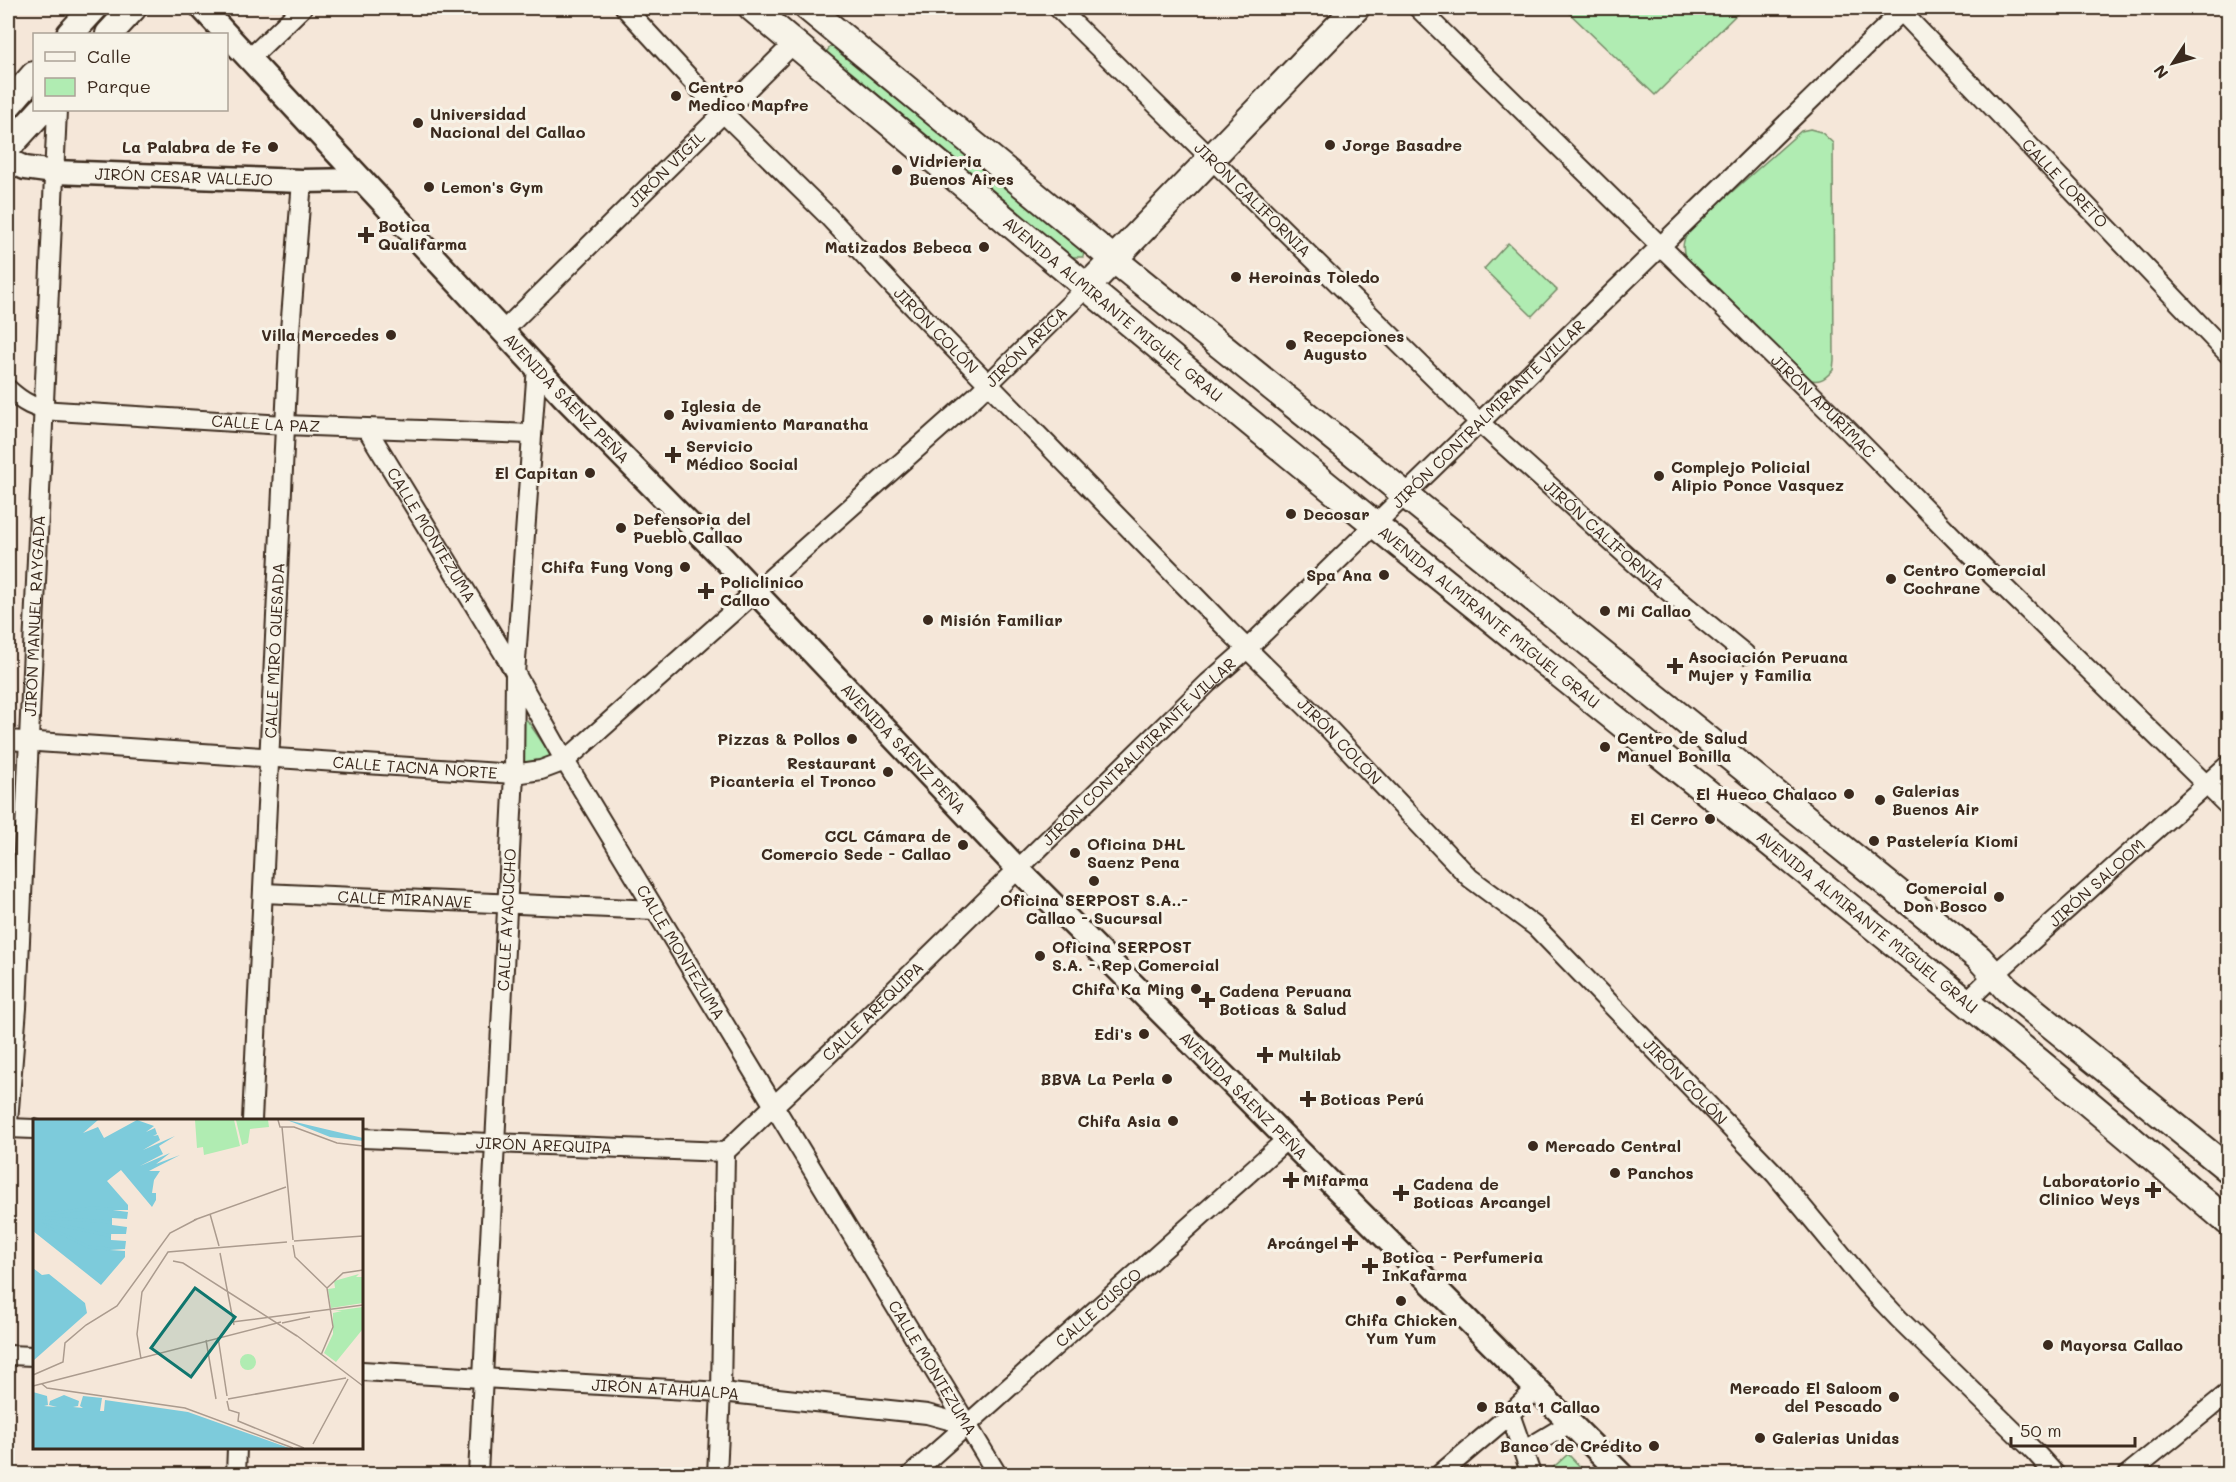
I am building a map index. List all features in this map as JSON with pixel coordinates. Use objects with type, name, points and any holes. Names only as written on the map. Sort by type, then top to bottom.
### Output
[{"type":"main road","points":[[71,33],[94,8]]},
{"type":"main road","points":[[110,33],[133,8]]},
{"type":"main road","name":"AVENIDA ALMIRANTE MIGUEL GRAU","points":[[752,8],[1086,288],[1374,525],[1966,1002],[2115,1124],[2229,1222]]},
{"type":"main road","name":"JIRÓN ARICA","points":[[1086,288],[1112,258],[1356,8]]},
{"type":"main road","points":[[818,11],[1112,258],[1979,958],[2007,989],[2229,1169]]},
{"type":"main road","name":"JIRÓN VIGIL","points":[[794,43],[818,11]]},
{"type":"main road","points":[[8,105],[33,76]]},
{"type":"main road","points":[[8,147],[41,111]]},
{"type":"main road","points":[[1700,787],[1731,758]]},
{"type":"street","name":"AVENIDA SÁENZ PEÑA","points":[[202,8],[225,33]]},
{"type":"street","points":[[249,59],[302,8]]},
{"type":"street","name":"JIRÓN COLÓN","points":[[625,8],[723,114],[855,244],[894,287],[1327,727],[1470,878],[1536,927],[1775,1174],[1866,1284],[1899,1319],[2055,1474]]},
{"type":"street","name":"JIRÓN CALIFORNIA","points":[[1058,8],[1480,423],[1647,574],[1744,654]]},
{"type":"street","name":"JIRÓN APURÍMAC","points":[[1418,8],[2229,806]]},
{"type":"street","name":"JIRÓN CONTRALMIRANTE VILLAR","points":[[1018,869],[1208,683],[1248,648],[1480,423],[1901,8]]},
{"type":"street","name":"CALLE LORETO","points":[[1901,8],[2229,354]]},
{"type":"street","name":"AVENIDA SÁENZ PEÑA","points":[[228,36],[503,331],[756,592],[1018,869],[1621,1474]]},
{"type":"street","name":"JIRÓN VIGIL","points":[[503,331],[794,43]]},
{"type":"street","name":"JIRÓN MANUEL RAYGADA","points":[[8,1122],[18,1008],[57,111]]},
{"type":"street","name":"JIRÓN CESAR VALLEJO","points":[[8,160],[25,168],[54,172],[302,181],[362,180]]},
{"type":"street","name":"CALLE MIRÓ QUESADA","points":[[252,1119],[289,343],[302,181]]},
{"type":"street","name":"JIRÓN ARICA","points":[[756,592],[989,384],[1086,288]]},
{"type":"street","name":"CALLE AYACUCHO","points":[[478,1474],[514,774],[515,674],[537,366]]},
{"type":"street","name":"CALLE LA PAZ","points":[[8,388],[30,405],[44,410],[285,426],[532,434]]},
{"type":"street","name":"CALLE MONTEZUMA","points":[[367,429],[565,761],[997,1474]]},
{"type":"street","name":"CALLE TACNA NORTE","points":[[8,740],[514,774],[541,770],[565,761],[756,592]]},
{"type":"street","name":"JIRÓN SALOOM","points":[[1966,1002],[2229,765]]},
{"type":"street","name":"CALLE AREQUIPA","points":[[725,1152],[1018,869]]},
{"type":"street","name":"CALLE MIRANAVE","points":[[263,893],[655,910]]},
{"type":"street","points":[[8,1128],[33,1129]]},
{"type":"street","name":"JIRÓN AREQUIPA","points":[[363,1138],[725,1152]]},
{"type":"street","name":"CALLE CUSCO","points":[[912,1474],[1287,1139]]},
{"type":"street","points":[[717,1474],[721,1392],[725,1152]]},
{"type":"street","points":[[8,1355],[33,1356]]},
{"type":"street","name":"JIRÓN ATAHUALPA","points":[[363,1371],[483,1376],[721,1392],[927,1414],[967,1425]]},
{"type":"street","points":[[1440,1474],[1536,1389]]},
{"type":"street","points":[[2128,1474],[2229,1393]]},
{"type":"street","points":[[1510,1414],[1531,1474]]},
{"type":"street","points":[[1523,1452],[1570,1423]]},
{"type":"street","points":[[236,1474],[237,1449]]},
{"type":"green space","points":[[1564,8],[1741,8],[1742,9],[1655,95]]},
{"type":"green space","points":[[831,46],[1084,251],[1083,257],[1072,257],[823,56]]},
{"type":"green space","points":[[1810,129],[1821,132],[1833,143],[1834,360],[1833,370],[1824,378],[1815,381],[1807,379],[1686,259],[1683,245],[1693,226],[1801,131]]},
{"type":"green space","points":[[1508,243],[1557,290],[1532,316],[1484,269]]},
{"type":"green space","points":[[522,720],[527,720],[551,755],[544,764],[520,762]]},
{"type":"green space","points":[[1568,1454],[1587,1474],[1546,1474]]},
{"type":"place","name":"Centro Medico Mapfre","points":[[676,96]]},
{"type":"place","name":"Universidad Nacional del Callao","points":[[418,123]]},
{"type":"place","name":"Jorge Basadre","points":[[1330,145]]},
{"type":"place","name":"La Palabra de Fe","points":[[273,147]]},
{"type":"place","name":"Vidrieria Buenos Aires","points":[[897,170]]},
{"type":"place","name":"Lemon's Gym","points":[[429,187]]},
{"type":"place","name":"Botica Qualifarma","points":[[366,235]]},
{"type":"place","name":"Matizados Bebeca","points":[[984,247]]},
{"type":"place","name":"Heroinas Toledo","points":[[1236,277]]},
{"type":"place","name":"Villa Mercedes","points":[[391,335]]},
{"type":"place","name":"Recepciones Augusto","points":[[1291,345]]},
{"type":"place","name":"Iglesia de Avivamiento Maranatha","points":[[669,415]]},
{"type":"place","name":"Servicio Médico Social","points":[[673,455]]},
{"type":"place","name":"El Capitan","points":[[590,473]]},
{"type":"place","name":"Complejo Policial Alipio Ponce Vasquez","points":[[1659,476]]},
{"type":"place","name":"Decosar","points":[[1291,514]]},
{"type":"place","name":"Defensoria del Pueblo Callao","points":[[621,528]]},
{"type":"place","name":"Chifa Fung Vong","points":[[685,567]]},
{"type":"place","name":"Spa Ana","points":[[1384,575]]},
{"type":"place","name":"Centro Comercial Cochrane","points":[[1891,579]]},
{"type":"place","name":"Policlinico Callao","points":[[706,591]]},
{"type":"place","name":"Mi Callao","points":[[1605,611]]},
{"type":"place","name":"Misión Familiar","points":[[928,620]]},
{"type":"place","name":"Asociación Peruana Mujer y Familia","points":[[1675,666]]},
{"type":"place","name":"Pizzas & Pollos","points":[[852,739]]},
{"type":"place","name":"Centro de Salud Manuel Bonilla","points":[[1605,747]]},
{"type":"place","name":"Restaurant Picanteria el Tronco","points":[[888,772]]},
{"type":"place","name":"El Hueco Chalaco","points":[[1849,794]]},
{"type":"place","name":"Galerias Buenos Air","points":[[1880,800]]},
{"type":"place","name":"El Cerro","points":[[1710,819]]},
{"type":"place","name":"Pastelería Kiomi","points":[[1874,841]]},
{"type":"place","name":"CCL Cámara de Comercio Sede - Callao","points":[[963,845]]},
{"type":"place","name":"Oficina DHL Saenz Pena","points":[[1075,853]]},
{"type":"place","name":"Oficina SERPOST S.A..- Callao - Sucursal","points":[[1094,881]]},
{"type":"place","name":"Comercial Don Bosco","points":[[1999,897]]},
{"type":"place","name":"Oficina SERPOST S.A. - Rep Comercial","points":[[1040,956]]},
{"type":"place","name":"Chifa Ka Ming","points":[[1196,989]]},
{"type":"place","name":"Cadena Peruana Boticas & Salud","points":[[1207,1000]]},
{"type":"place","name":"Edi's","points":[[1144,1034]]},
{"type":"place","name":"Multilab","points":[[1265,1055]]},
{"type":"place","name":"BBVA La Perla","points":[[1167,1079]]},
{"type":"place","name":"Boticas Perú","points":[[1308,1099]]},
{"type":"place","name":"Chifa Asia","points":[[1173,1121]]},
{"type":"place","name":"Mercado Central","points":[[1533,1146]]},
{"type":"place","name":"Panchos","points":[[1615,1173]]},
{"type":"place","name":"Mifarma","points":[[1291,1180]]},
{"type":"place","name":"Laboratorio Clinico Weys","points":[[2153,1190]]},
{"type":"place","name":"Cadena de Boticas Arcangel","points":[[1401,1193]]},
{"type":"place","name":"Arcángel","points":[[1350,1243]]},
{"type":"place","name":"Botica - Perfumeria InKafarma","points":[[1370,1266]]},
{"type":"place","name":"Chifa Chicken Yum Yum","points":[[1401,1301]]},
{"type":"place","name":"Mayorsa Callao","points":[[2048,1345]]},
{"type":"place","name":"Mercado El Saloom del Pescado","points":[[1894,1397]]},
{"type":"place","name":"Bata 1 Callao","points":[[1482,1407]]},
{"type":"place","name":"Galerias Unidas","points":[[1760,1438]]},
{"type":"place","name":"Banco de Crédito","points":[[1654,1446]]}]
